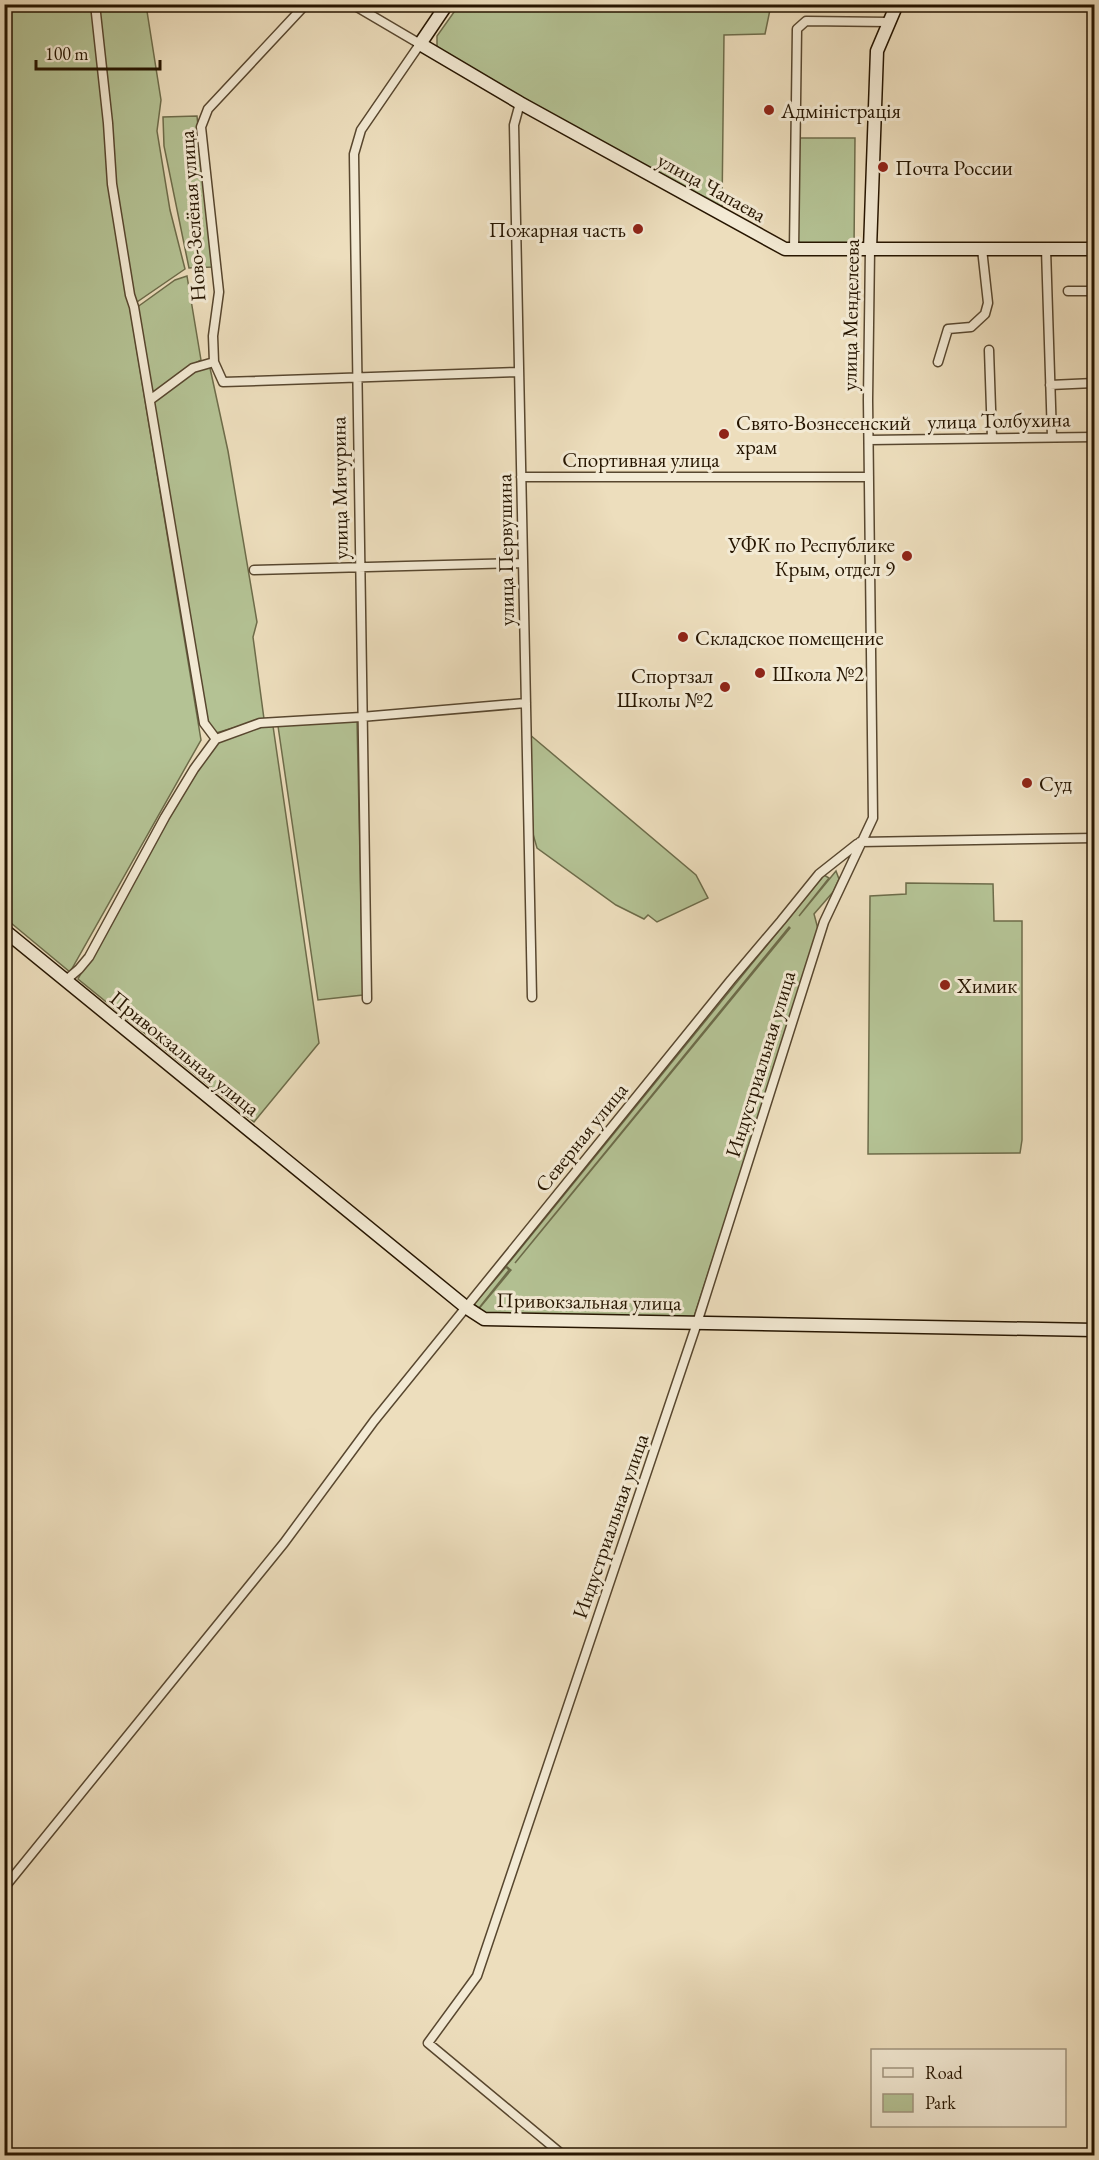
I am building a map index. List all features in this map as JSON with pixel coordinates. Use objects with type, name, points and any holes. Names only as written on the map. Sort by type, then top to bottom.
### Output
[{"type":"main road","name":"улица Мичурина","points":[[420,44],[447,4]]},
{"type":"main road","name":"улица Менделеева","points":[[870,249],[877,51],[897,4]]},
{"type":"main road","name":"улица Чапаева","points":[[420,44],[520,103],[785,249],[1095,249]]},
{"type":"main road","name":"Привокзальная улица","points":[[4,930],[467,1308],[484,1319],[1095,1330]]},
{"type":"street","points":[[95,4],[112,184],[130,295],[134,307],[204,723],[216,739]]},
{"type":"street","name":"Ново-Зелёная улица","points":[[214,362],[213,336],[219,292],[201,127],[208,109],[306,4]]},
{"type":"street","name":"улица Чапаева","points":[[352,4],[420,44]]},
{"type":"street","points":[[794,249],[797,29],[806,21],[889,22]]},
{"type":"street","name":"улица Мичурина","points":[[367,999],[354,154],[361,130],[420,44]]},
{"type":"street","name":"улица Первушина","points":[[520,103],[514,125],[532,997]]},
{"type":"street","name":"улица Менделеева","points":[[860,842],[873,818],[869,477],[870,249]]},
{"type":"street","points":[[938,362],[948,328],[971,327],[985,314],[988,303],[982,249]]},
{"type":"street","points":[[1046,249],[1052,437]]},
{"type":"street","points":[[1068,291],[1095,291]]},
{"type":"street","points":[[989,351],[992,438]]},
{"type":"street","points":[[150,400],[193,368],[214,362],[223,382],[519,372]]},
{"type":"street","points":[[1050,385],[1095,383]]},
{"type":"street","name":"улица Толбухина","points":[[869,440],[1095,437]]},
{"type":"street","name":"Спортивная улица","points":[[521,477],[869,477]]},
{"type":"street","points":[[254,570],[523,564]]},
{"type":"street","points":[[64,981],[89,957],[165,818],[194,769],[216,739],[260,723],[526,703]]},
{"type":"street","points":[[860,842],[1095,838]]},
{"type":"street","name":"Северная улица","points":[[4,1888],[284,1543],[341,1464],[819,874],[860,842]]},
{"type":"street","name":"Индустриальная улица","points":[[564,2156],[428,2043],[477,1976],[698,1323],[824,922],[860,842]]},
{"type":"green space","points":[[4,5],[93,5],[100,52],[107,169],[201,740],[70,972],[5,918]]},
{"type":"green space","points":[[98,5],[146,5],[161,100],[157,131],[170,210],[185,269],[134,304],[114,183]]},
{"type":"green space","points":[[459,5],[771,5],[765,34],[724,35],[722,210],[437,49],[437,36]]},
{"type":"green space","points":[[197,116],[212,267],[189,268],[164,146],[163,117]]},
{"type":"green space","points":[[795,138],[855,138],[854,249],[794,249]]},
{"type":"green space","points":[[187,276],[201,360],[156,392],[151,393],[136,308],[175,280]]},
{"type":"green space","points":[[201,366],[210,368],[228,451],[257,622],[253,637],[264,719],[216,733],[208,724],[153,401]]},
{"type":"green space","points":[[357,721],[363,995],[318,1000],[278,726]]},
{"type":"green space","points":[[273,726],[319,1043],[254,1122],[78,979],[168,817],[217,741],[262,727]]},
{"type":"green space","points":[[529,734],[696,875],[708,898],[657,922],[648,915],[644,919],[616,905],[537,848],[533,834]]},
{"type":"green space","points":[[836,871],[839,879],[833,892],[814,914],[818,929],[813,950],[694,1317],[487,1316],[477,1311],[511,1270],[506,1266],[824,875],[829,878],[799,916]],"holes":[[[789,927],[790,928],[515,1263]]]},
{"type":"green space","name":"Химик","points":[[906,883],[993,884],[994,921],[1022,921],[1022,1140],[1020,1153],[868,1154],[870,896],[906,894]]},
{"type":"green space","points":[[506,1267],[509,1270],[479,1308],[474,1304]]},
{"type":"place","name":"Адміністрація","points":[[769,110]]},
{"type":"place","name":"Почта России","points":[[883,167]]},
{"type":"place","name":"Пожарная часть","points":[[638,229]]},
{"type":"place","name":"Свято-Вознесенский храм","points":[[724,434]]},
{"type":"place","name":"УФК по Республике Крым, отдел 9","points":[[907,556]]},
{"type":"place","name":"Складское помещение","points":[[683,637]]},
{"type":"place","name":"Школа №2","points":[[760,673]]},
{"type":"place","name":"Спортзал Школы №2","points":[[725,687]]},
{"type":"place","name":"Суд","points":[[1027,783]]},
{"type":"place","name":"Химик","points":[[945,985]]}]
